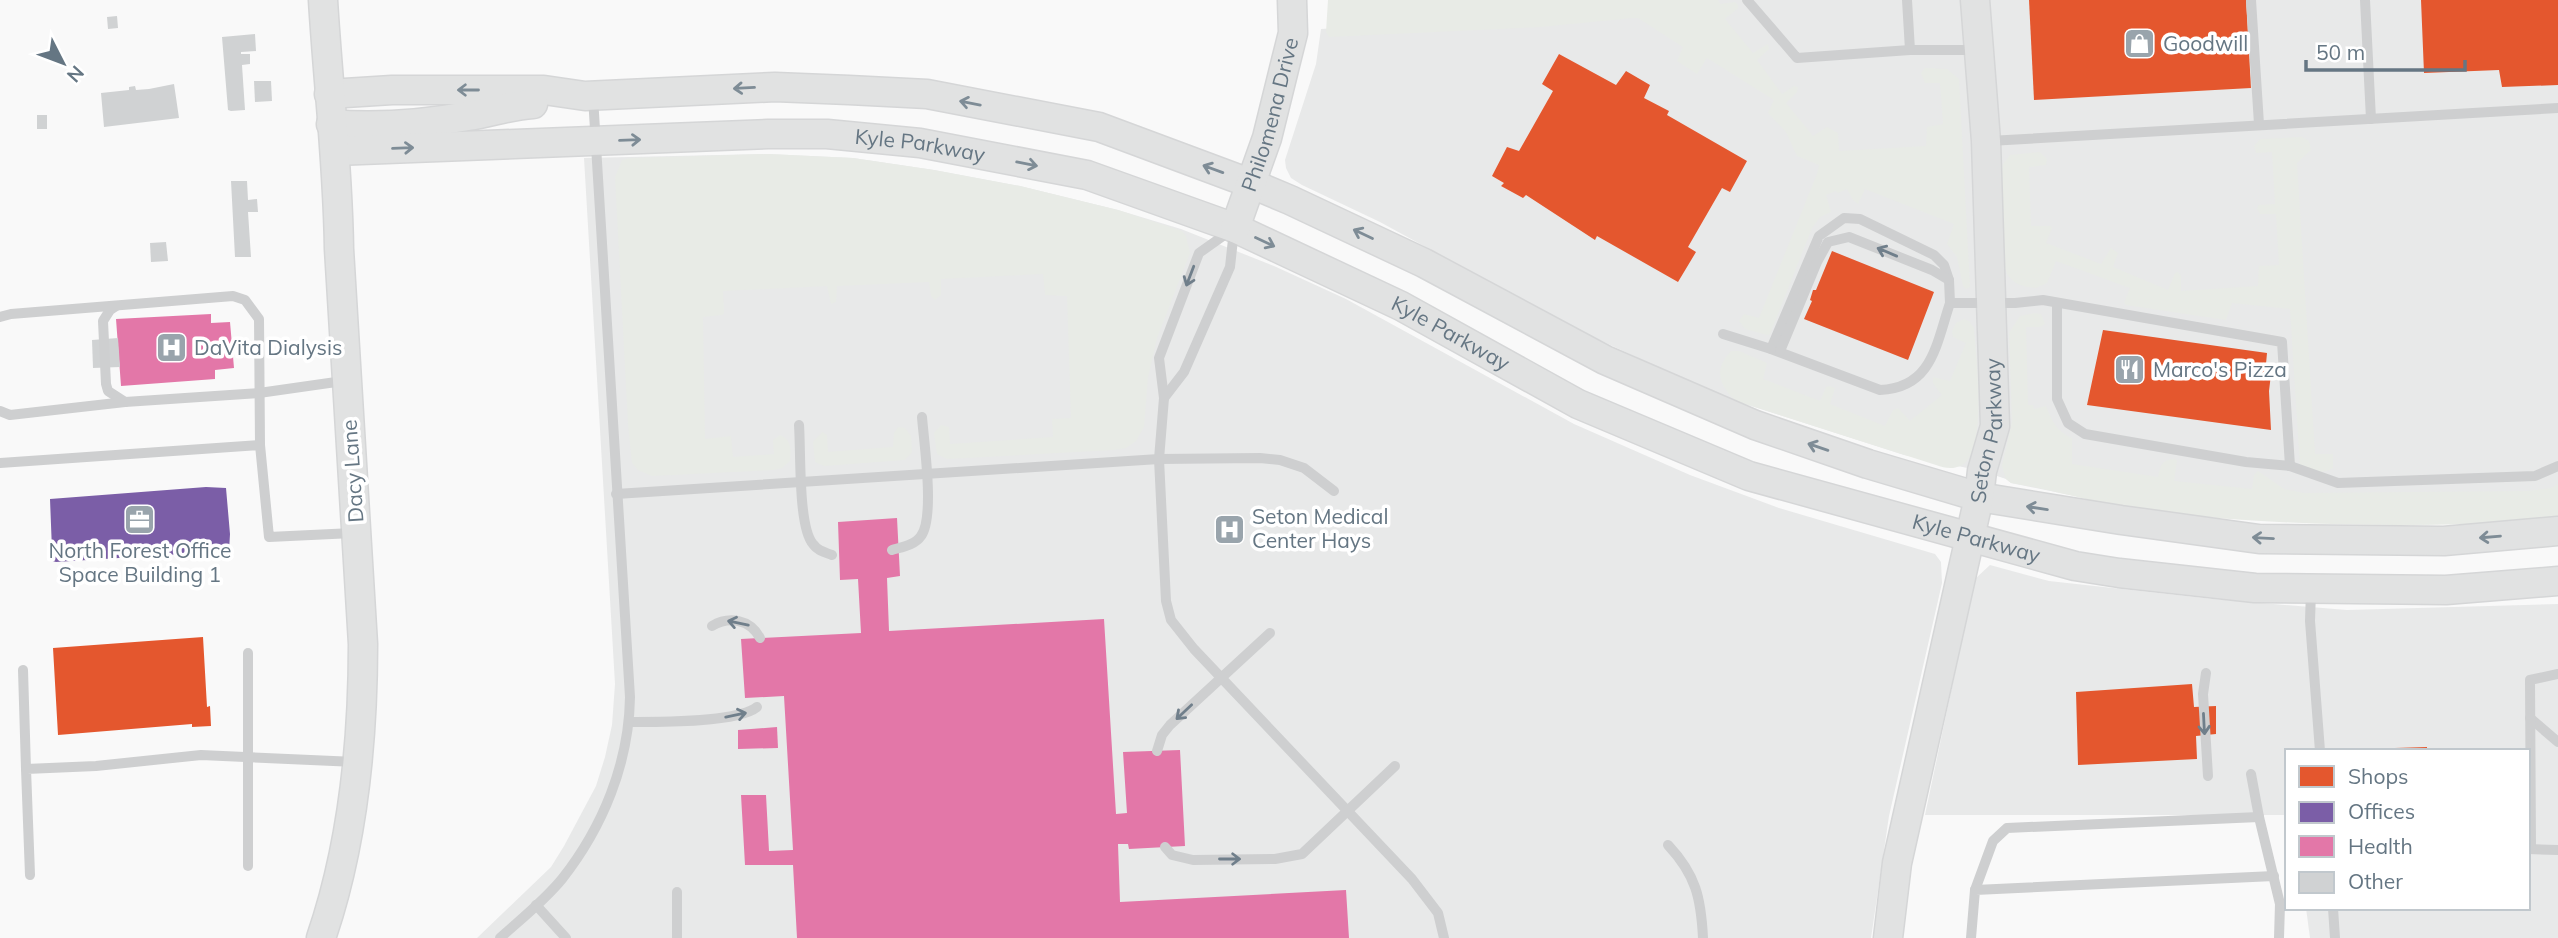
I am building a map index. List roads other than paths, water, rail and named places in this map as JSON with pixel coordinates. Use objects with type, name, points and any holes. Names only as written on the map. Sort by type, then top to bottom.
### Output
[{"type":"street","name":"Dacy Lane","points":[[321,938],[332,906],[351,812],[363,700],[357,533],[323,0]]},
{"type":"street","name":"Philomena Drive","points":[[1235,228],[1267,138],[1293,33],[1292,0]]},
{"type":"street","name":"Seton Parkway","points":[[1888,938],[1897,863],[1979,497],[1982,471],[1995,426],[1986,141],[1975,0]]},
{"type":"street","name":"Kyle Parkway","points":[[333,137],[364,127],[450,118],[518,105],[558,103],[589,96],[775,87],[927,94],[1099,127],[1252,184],[1424,264],[1605,360],[1755,425],[1868,464],[1979,497],[2259,539],[2444,541],[2558,531]]},
{"type":"street","name":"Kyle Parkway","points":[[329,94],[392,90],[544,90],[589,96]]},
{"type":"street","name":"Kyle Parkway","points":[[333,137],[597,141],[827,134],[920,143],[1087,175],[1235,228],[1401,306],[1578,404],[1749,476],[2075,566],[2255,587],[2446,590],[2558,581]]},
{"type":"lane","points":[[1747,0],[1797,58],[1910,50],[1979,50]]},
{"type":"lane","points":[[1907,0],[1910,50]]},
{"type":"lane","points":[[2251,0],[2259,124]]},
{"type":"lane","points":[[2365,0],[2371,119]]},
{"type":"lane","points":[[500,938],[536,905],[568,870],[604,811],[624,752],[629,722],[630,697],[597,141],[589,96]]},
{"type":"lane","points":[[1986,141],[2558,108]]},
{"type":"lane","points":[[1723,334],[1776,350],[1880,390],[1898,389],[1915,380],[1929,365],[1950,303],[1949,280],[1944,265],[1934,255],[1860,219],[1844,218],[1819,236],[1776,350]]},
{"type":"lane","points":[[1235,228],[1199,253],[1159,359],[1164,398],[1159,459],[1164,580],[1168,610],[1171,620],[1181,634],[1429,898],[1438,913],[1444,938]]},
{"type":"lane","points":[[1164,398],[1184,372],[1230,267],[1235,228]]},
{"type":"lane","points":[[1776,350],[1828,242],[1849,237],[1932,270],[1949,280]]},
{"type":"lane","points":[[0,317],[11,313],[233,296],[245,300],[259,319],[260,445],[269,537],[357,533]]},
{"type":"lane","points":[[1950,303],[1990,304],[2043,300],[2282,342],[2290,466]]},
{"type":"lane","points":[[2057,303],[2057,400],[2068,423],[2085,434],[2290,466],[2338,483],[2535,476],[2558,466]]},
{"type":"lane","points":[[120,304],[110,310],[103,321],[106,384],[108,391],[125,402]]},
{"type":"lane","points":[[0,411],[10,415],[125,402],[259,393],[347,381]]},
{"type":"lane","points":[[892,550],[920,538],[929,513],[922,417]]},
{"type":"lane","points":[[799,425],[802,512],[806,533],[811,543],[820,551],[832,555]]},
{"type":"lane","points":[[0,463],[260,445]]},
{"type":"lane","points":[[616,494],[1159,459],[1261,458],[1280,460],[1304,468],[1334,491]]},
{"type":"lane","points":[[2311,588],[2310,621],[2320,749]]},
{"type":"lane","points":[[712,626],[721,621],[738,620],[750,625],[760,638]]},
{"type":"lane","points":[[1157,751],[1162,735],[1170,725],[1269,633]]},
{"type":"lane","points":[[248,653],[248,866]]},
{"type":"lane","points":[[23,670],[30,875]]},
{"type":"lane","points":[[2206,673],[2203,694],[2208,776]]},
{"type":"lane","points":[[2530,749],[2530,680],[2558,674]]},
{"type":"lane","points":[[629,722],[714,718],[744,714],[757,707]]},
{"type":"lane","points":[[2530,718],[2558,742]]},
{"type":"lane","points":[[26,769],[96,766],[201,755],[356,762]]},
{"type":"lane","points":[[1165,847],[1172,855],[1193,860],[1290,857],[1302,853],[1395,766]]},
{"type":"lane","points":[[2251,774],[2280,904],[2279,938]]},
{"type":"lane","points":[[1971,938],[1975,890],[1993,841],[2007,828],[2259,817]]},
{"type":"lane","points":[[1668,845],[1684,865],[1698,890],[1703,938]]},
{"type":"lane","points":[[2530,849],[2558,850]]},
{"type":"lane","points":[[1975,890],[2274,876]]},
{"type":"lane","points":[[677,892],[677,938]]},
{"type":"lane","points":[[536,905],[566,938]]},
{"type":"lane","points":[[2333,910],[2335,938]]},
{"type":"place","name":"Goodwill","points":[[2140,44]]},
{"type":"place","name":"DaVita Dialysis","points":[[171,348]]},
{"type":"place","name":"Marco's Pizza","points":[[2130,370]]},
{"type":"place","name":"North Forest Office Space Building 1","points":[[140,519]]},
{"type":"place","name":"Seton Medical Center Hays","points":[[1229,529]]}]
